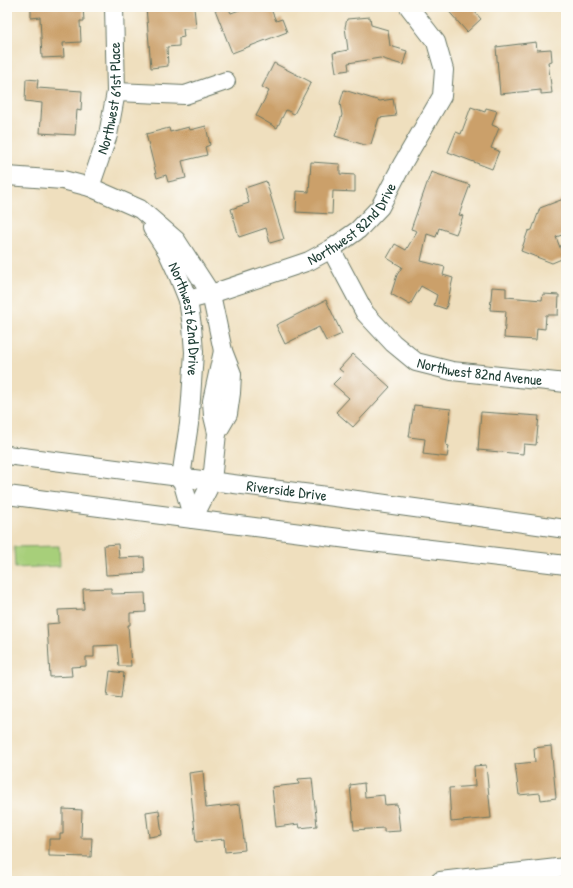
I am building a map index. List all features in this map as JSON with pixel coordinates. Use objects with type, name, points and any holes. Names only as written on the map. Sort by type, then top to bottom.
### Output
[{"type":"street","name":"Northwest 61st Place","points":[[90,187],[108,135],[116,92],[114,7]]},
{"type":"street","name":"Northwest 82nd Drive","points":[[188,300],[211,294],[310,261],[358,230],[380,207],[403,163],[442,96],[444,70],[436,42],[409,7]]},
{"type":"street","points":[[116,92],[185,95],[226,81]]},
{"type":"street","points":[[7,176],[63,180],[90,187],[140,209]]},
{"type":"street","name":"Northwest 62nd Drive","points":[[140,209],[176,240],[211,294],[223,351],[232,374],[228,414],[217,433]]},
{"type":"street","name":"Northwest 62nd Drive","points":[[140,209],[167,251],[188,300],[194,352],[189,424],[181,477],[193,518]]},
{"type":"street","name":"Northwest 82nd Avenue","points":[[330,249],[365,313],[393,343],[416,362],[452,372],[566,383]]},
{"type":"street","name":"Northwest 62nd Drive","points":[[193,518],[212,481],[217,433],[213,416],[212,401],[223,351]]},
{"type":"street","points":[[192,373],[218,376]]},
{"type":"street","name":"Riverside Drive","points":[[7,455],[566,529]]},
{"type":"street","points":[[7,495],[371,542],[566,565]]},
{"type":"street","points":[[440,881],[566,867]]},
{"type":"green space","points":[[59,546],[60,566],[15,568],[14,547]]},
{"type":"building","points":[[31,7],[83,7],[84,21],[80,21],[81,42],[63,43],[64,57],[42,58],[40,17],[31,18]]},
{"type":"building","points":[[146,7],[194,7],[196,28],[183,29],[184,37],[179,38],[179,46],[167,47],[168,66],[151,68]]},
{"type":"building","points":[[214,7],[228,7],[231,13],[248,7],[270,7],[276,21],[282,19],[287,32],[232,53]]},
{"type":"building","points":[[445,7],[480,7],[475,12],[481,19],[467,32]]},
{"type":"building","points":[[370,17],[371,25],[388,30],[390,46],[407,51],[403,65],[380,58],[348,63],[349,70],[336,72],[333,53],[348,50],[345,27],[347,19]]},
{"type":"building","points":[[536,42],[537,50],[551,49],[552,61],[548,62],[552,93],[541,94],[541,90],[500,94],[496,47]]},
{"type":"building","points":[[274,63],[311,82],[294,114],[286,110],[277,128],[256,116],[269,91],[262,87]]},
{"type":"building","points":[[26,79],[38,80],[37,88],[82,91],[81,111],[77,110],[75,135],[40,133],[42,103],[25,101]]},
{"type":"building","points":[[344,90],[380,101],[393,99],[396,116],[379,118],[371,144],[365,145],[335,136],[342,115],[340,103]]},
{"type":"building","points":[[471,107],[485,112],[486,108],[497,111],[492,125],[499,128],[491,148],[499,151],[492,169],[448,152],[456,132],[461,134]]},
{"type":"building","points":[[206,126],[210,145],[205,147],[207,155],[182,161],[186,178],[168,182],[166,175],[157,178],[146,134],[169,128],[170,132],[189,127],[190,130]]},
{"type":"building","points":[[311,162],[340,164],[340,174],[355,175],[355,192],[333,191],[332,214],[296,212],[297,191],[309,192]]},
{"type":"building","points":[[431,172],[470,185],[459,215],[463,216],[456,234],[439,228],[436,237],[427,234],[421,261],[445,267],[443,275],[453,278],[446,309],[434,305],[437,295],[421,286],[410,305],[391,294],[397,275],[402,267],[387,258],[395,244],[406,250],[417,231],[411,229]]},
{"type":"building","points":[[266,181],[284,239],[270,243],[266,228],[239,237],[231,209],[249,203],[245,188]]},
{"type":"building","points":[[566,198],[566,223],[562,235],[556,237],[564,258],[552,263],[521,251],[528,231],[532,230],[540,208]]},
{"type":"building","points":[[492,287],[506,288],[506,297],[542,300],[543,294],[559,295],[558,315],[546,315],[545,329],[537,328],[536,340],[504,338],[506,311],[490,310]]},
{"type":"building","points":[[326,300],[342,334],[326,341],[319,327],[285,344],[276,325]]},
{"type":"building","points":[[353,354],[390,387],[353,427],[336,412],[349,398],[333,384],[344,373],[339,369]]},
{"type":"building","points":[[414,405],[451,409],[446,445],[449,446],[447,457],[423,454],[425,439],[409,437]]},
{"type":"building","points":[[481,412],[539,416],[536,445],[524,444],[523,454],[478,450]]},
{"type":"building","points":[[118,544],[119,558],[144,557],[145,573],[106,575],[104,545]]},
{"type":"building","points":[[111,588],[111,594],[145,593],[146,612],[130,613],[130,625],[128,625],[131,666],[119,666],[117,645],[94,646],[94,657],[86,657],[86,666],[71,667],[72,676],[50,677],[47,624],[59,623],[58,610],[84,609],[83,589]]},
{"type":"building","points":[[110,671],[124,673],[121,698],[107,696]]},
{"type":"building","points":[[551,746],[556,798],[541,800],[540,793],[519,795],[515,764],[535,762],[534,748]]},
{"type":"building","points":[[486,765],[491,818],[451,822],[449,788],[475,786],[474,766]]},
{"type":"building","points":[[203,771],[206,808],[240,804],[245,850],[225,852],[224,839],[196,842],[189,773]]},
{"type":"building","points":[[312,778],[317,826],[300,828],[299,824],[276,827],[272,787],[299,784],[298,779]]},
{"type":"building","points":[[364,783],[365,797],[384,795],[385,805],[397,804],[400,831],[384,832],[384,828],[354,830],[350,785]]},
{"type":"building","points":[[63,809],[82,810],[81,838],[92,838],[91,857],[49,856],[49,839],[60,839],[60,834],[63,834]]},
{"type":"building","points":[[159,810],[162,835],[149,837],[146,812]]}]
